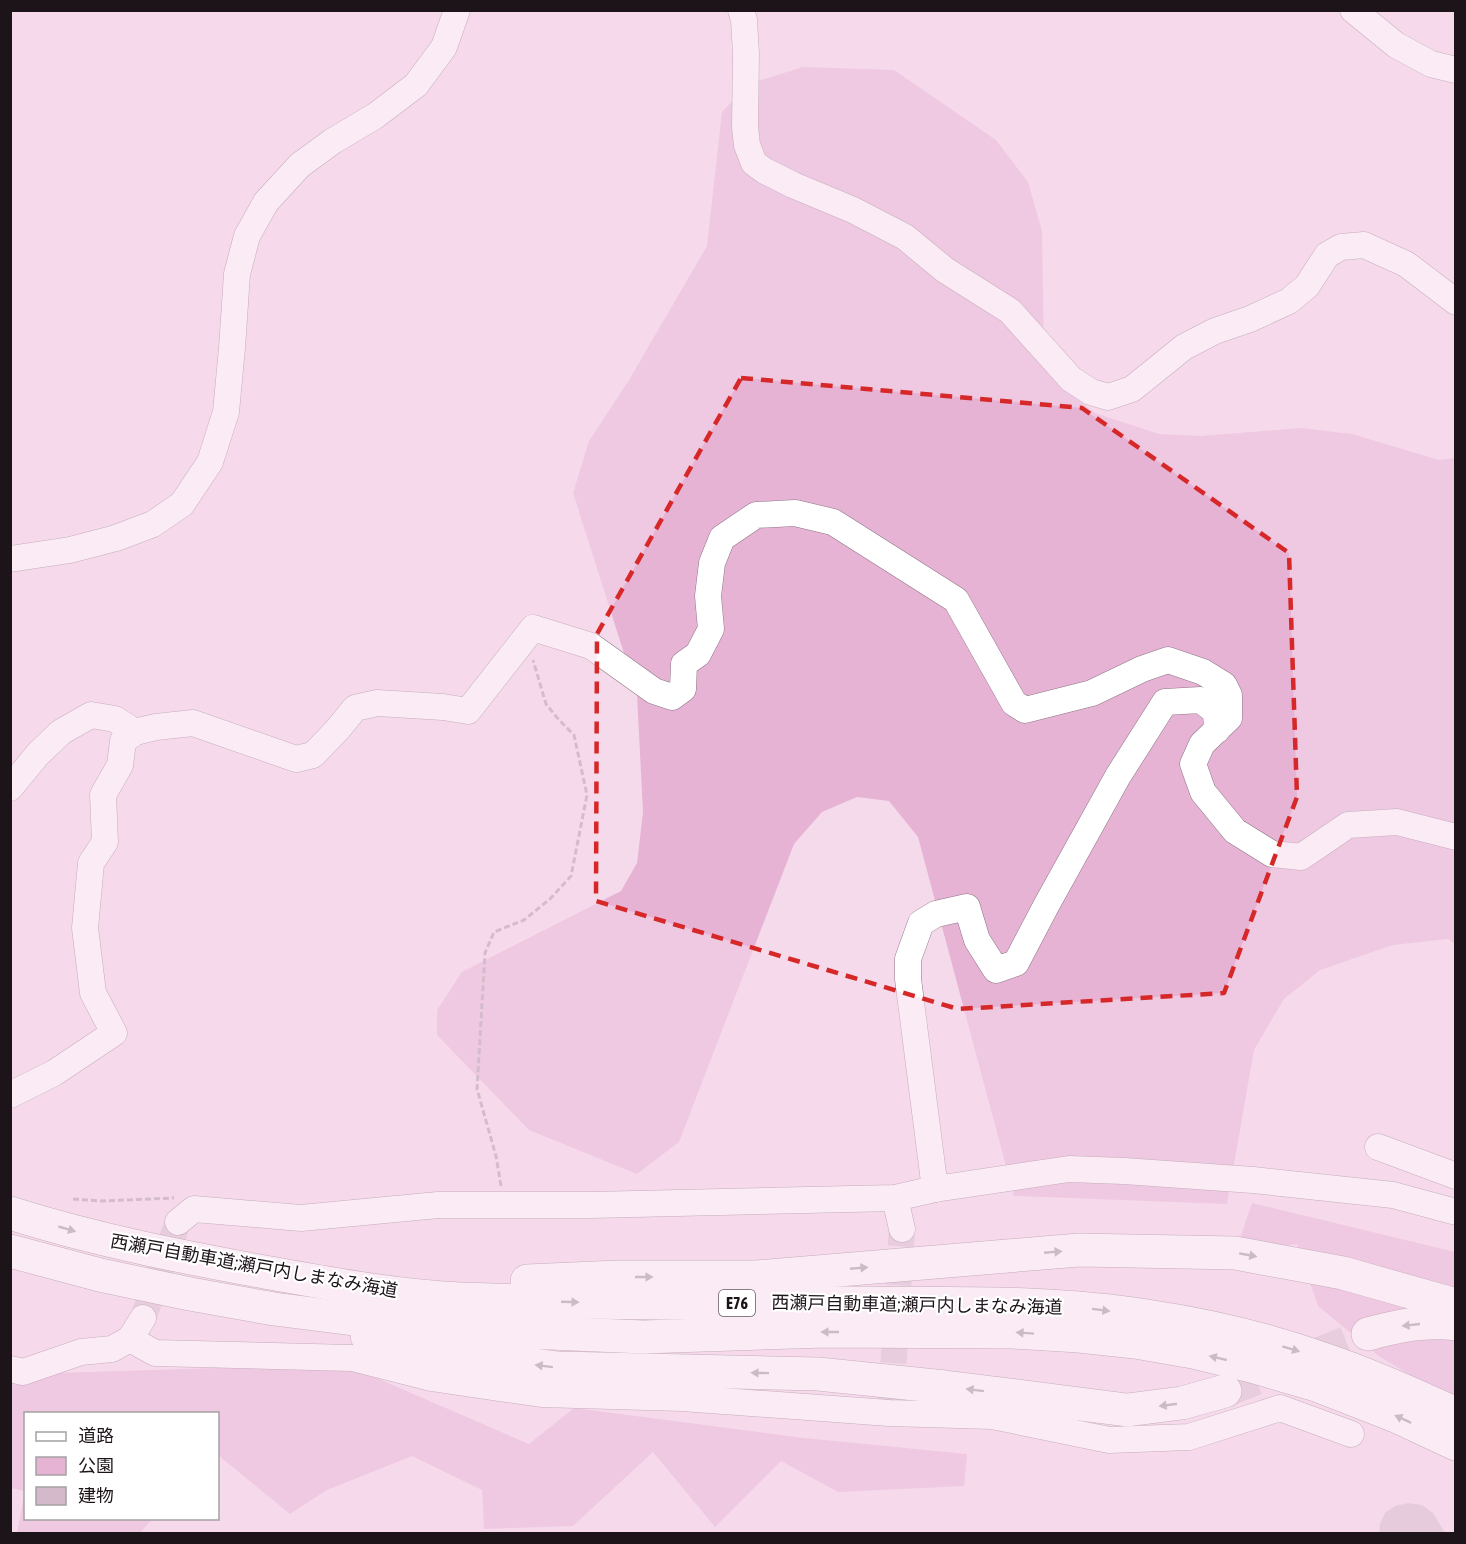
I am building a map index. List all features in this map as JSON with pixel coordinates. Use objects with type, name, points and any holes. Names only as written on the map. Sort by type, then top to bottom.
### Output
[{"type":"highway","name":"西瀬戸自動車道;瀬戸内しまなみ海道","points":[[10,1213],[113,1242],[369,1291],[456,1298],[641,1304],[1013,1304],[1085,1308],[1143,1315],[1259,1339],[1326,1359],[1409,1392],[1455,1414]]},
{"type":"highway","points":[[229,1266],[489,1283],[618,1277],[756,1277],[1079,1250],[1235,1253],[1343,1273],[1455,1305]]},
{"type":"highway","name":"西瀬戸自動車道;瀬戸内しまなみ海道","points":[[10,1251],[100,1275],[274,1309],[453,1329],[642,1337],[825,1331],[1012,1332],[1124,1341],[1193,1352],[1316,1385],[1398,1417],[1455,1444]]},
{"type":"highway","points":[[274,1309],[416,1350],[558,1368],[818,1374],[1127,1410],[1182,1403],[1225,1391]]},
{"type":"highway","points":[[1368,1334],[1399,1326],[1438,1322],[1455,1324]]},
{"type":"street","points":[[10,559],[70,550],[116,538],[153,524],[182,504],[210,462],[226,412],[237,274],[247,236],[266,202],[300,165],[333,141],[375,116],[416,85],[444,47],[457,10]]},
{"type":"street","points":[[741,10],[744,20],[746,54],[747,145],[754,163],[793,185],[853,210],[905,237],[945,270],[1010,311],[1071,379],[1091,392],[1108,397],[1132,389],[1184,348],[1215,331],[1289,300],[1307,286],[1327,255],[1341,247],[1364,245],[1406,264],[1455,302]]},
{"type":"street","points":[[1353,10],[1396,45],[1431,64],[1455,70]]},
{"type":"street","points":[[10,1095],[54,1073],[114,1033],[93,993],[85,928],[91,863],[105,842],[103,795],[120,765],[123,741],[135,732],[193,723],[296,759],[313,755],[355,708],[376,704],[442,707],[468,711],[533,628],[591,646],[654,691],[672,697],[683,689],[684,664],[698,654],[711,629],[708,596],[712,563],[722,538],[756,515],[795,513],[833,522],[956,600],[1014,703],[1025,710],[1092,693],[1142,669],[1168,660],[1203,672],[1224,685],[1229,695],[1229,718],[1202,744],[1193,764],[1203,792],[1235,831],[1272,854],[1301,857],[1348,825],[1396,822],[1455,837]]},
{"type":"street","points":[[935,1190],[908,979],[908,959],[921,923],[936,914],[967,907],[977,940],[996,970],[1016,963],[1118,776],[1165,702],[1201,700],[1216,712],[1217,730]]},
{"type":"street","points":[[10,788],[38,754],[61,732],[91,715],[115,719],[135,732]]},
{"type":"street","points":[[1378,1147],[1455,1176]]},
{"type":"street","points":[[186,1215],[301,1218],[438,1205],[591,1205],[895,1198],[1069,1169],[1253,1180],[1393,1195],[1455,1212]]},
{"type":"street","points":[[895,1198],[902,1229]]},
{"type":"street","points":[[10,1369],[23,1372],[81,1352],[112,1349],[130,1339],[143,1318]]},
{"type":"street","points":[[130,1339],[155,1353],[352,1358],[431,1378],[541,1394],[890,1407],[992,1416],[1109,1440],[1190,1437],[1280,1408],[1351,1434]]},
{"type":"path","points":[[504,1205],[496,1156],[477,1089],[485,953],[494,932],[524,920],[550,899],[571,876],[587,795],[574,735],[546,704],[530,653],[533,628]]},
{"type":"path","points":[[73,1199],[101,1201],[173,1198],[186,1215]]},
{"type":"highlighted area","points":[[741,378],[1082,408],[1289,553],[1297,797],[1224,993],[958,1009],[596,901],[597,634]]},
{"type":"green space","points":[[803,67],[894,70],[996,140],[1028,182],[1042,231],[1044,358],[1058,384],[1095,413],[1159,434],[1201,436],[1301,428],[1352,434],[1439,460],[1455,458],[1455,944],[1448,939],[1393,945],[1320,970],[1284,999],[1254,1050],[1227,1204],[1014,1196],[918,837],[889,801],[857,797],[822,812],[794,844],[679,1142],[637,1174],[529,1130],[437,1035],[437,1010],[462,972],[621,891],[637,863],[643,812],[637,694],[573,493],[589,441],[629,380],[707,246],[722,112],[748,84]]},
{"type":"green space","points":[[1252,1203],[1455,1252],[1455,1402],[1380,1357],[1318,1306],[1297,1244],[1235,1253]]},
{"type":"green space","points":[[344,1364],[529,1444],[574,1408],[804,1438],[967,1454],[964,1486],[838,1492],[781,1461],[715,1527],[653,1452],[573,1526],[484,1529],[482,1490],[412,1456],[327,1490],[290,1514],[219,1456],[219,1412],[24,1412],[24,1491],[11,1488],[10,1372],[23,1374]]},
{"type":"green space","points":[[24,1496],[24,1520],[151,1520],[140,1533],[17,1533]]},
{"type":"building","points":[[1408,1503],[1422,1505],[1433,1513],[1445,1533],[1379,1533],[1385,1513],[1395,1506]]},
{"type":"tunnel","points":[[143,1318],[178,1222]]},
{"type":"tunnel","points":[[891,1402],[902,1229]]},
{"type":"tunnel","points":[[1225,1391],[1368,1334]]}]
